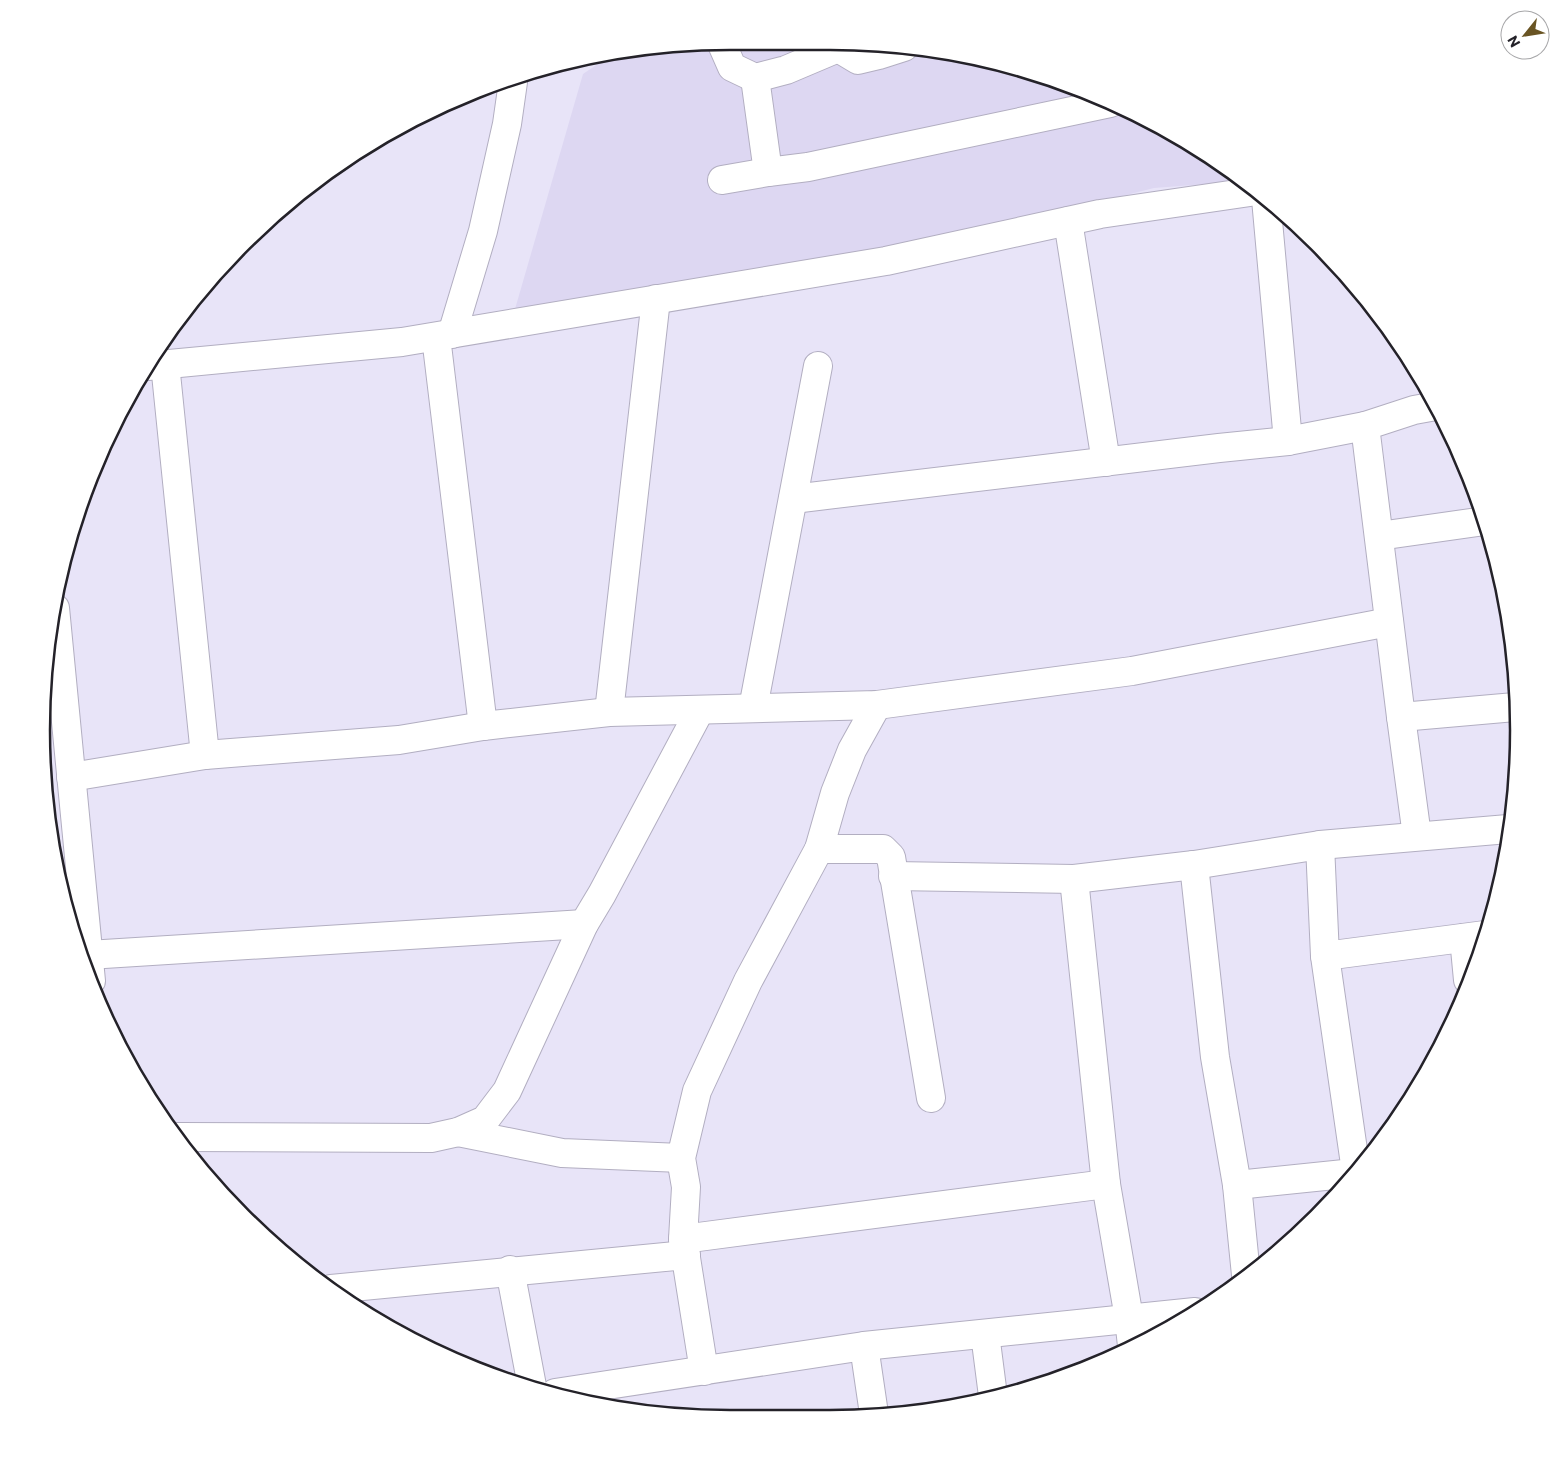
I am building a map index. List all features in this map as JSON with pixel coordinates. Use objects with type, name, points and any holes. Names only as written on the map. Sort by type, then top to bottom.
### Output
[{"type":"street","points":[[725,50],[732,67],[755,78],[786,70],[827,50]]},
{"type":"street","points":[[844,50],[858,60],[889,53]]},
{"type":"street","points":[[755,78],[768,172]]},
{"type":"street","points":[[483,726],[444,335],[483,232],[507,124],[513,85]]},
{"type":"street","points":[[722,180],[808,167],[1098,106]]},
{"type":"street","points":[[157,365],[402,342],[886,261],[1100,214],[1246,193]]},
{"type":"street","points":[[1267,210],[1288,441]]},
{"type":"street","points":[[1068,221],[1106,462]]},
{"type":"street","points":[[609,712],[656,299]]},
{"type":"street","points":[[156,366],[205,756]]},
{"type":"street","points":[[753,708],[818,366]]},
{"type":"street","points":[[793,499],[1288,441],[1365,426],[1414,410],[1428,407]]},
{"type":"street","points":[[1365,426],[1417,836]]},
{"type":"street","points":[[1379,536],[1477,522]]},
{"type":"street","points":[[71,778],[205,756],[399,740],[483,726],[609,712],[877,705],[1132,671],[1389,622]]},
{"type":"street","points":[[57,633],[89,956]]},
{"type":"street","points":[[704,1371],[685,1247],[686,1187],[681,1158],[697,1092],[748,981],[819,849],[835,793],[849,758],[877,705]]},
{"type":"street","points":[[1401,717],[1509,707]]},
{"type":"street","points":[[186,1137],[431,1138],[458,1132],[485,1120],[507,1091],[584,924],[602,894],[700,710]]},
{"type":"street","points":[[893,876],[1074,879],[1194,865],[1320,845],[1502,828]]},
{"type":"street","points":[[1320,845],[1325,956],[1354,1163]]},
{"type":"street","points":[[819,849],[883,850],[891,857],[931,1098]]},
{"type":"street","points":[[1194,865],[1215,1057],[1236,1185],[1245,1268]]},
{"type":"street","points":[[1074,879],[1106,1184],[1131,1340]]},
{"type":"street","points":[[93,968],[584,924]]},
{"type":"street","points":[[1325,956],[1474,937],[1471,956]]},
{"type":"street","points":[[458,1132],[562,1153],[681,1158]]},
{"type":"street","points":[[1236,1185],[1345,1173]]},
{"type":"street","points":[[342,1288],[510,1270],[685,1247],[1106,1184]]},
{"type":"street","points":[[510,1270],[531,1380]]},
{"type":"street","points":[[570,1391],[864,1346],[1179,1313]]},
{"type":"street","points":[[984,1334],[992,1390]]},
{"type":"street","points":[[864,1346],[873,1409]]},
{"type":"shaded area","points":[[686,51],[874,51],[963,63],[1049,86],[1131,120],[1170,141],[1232,182],[1154,188],[899,252],[513,316],[583,74],[600,63]]}]
